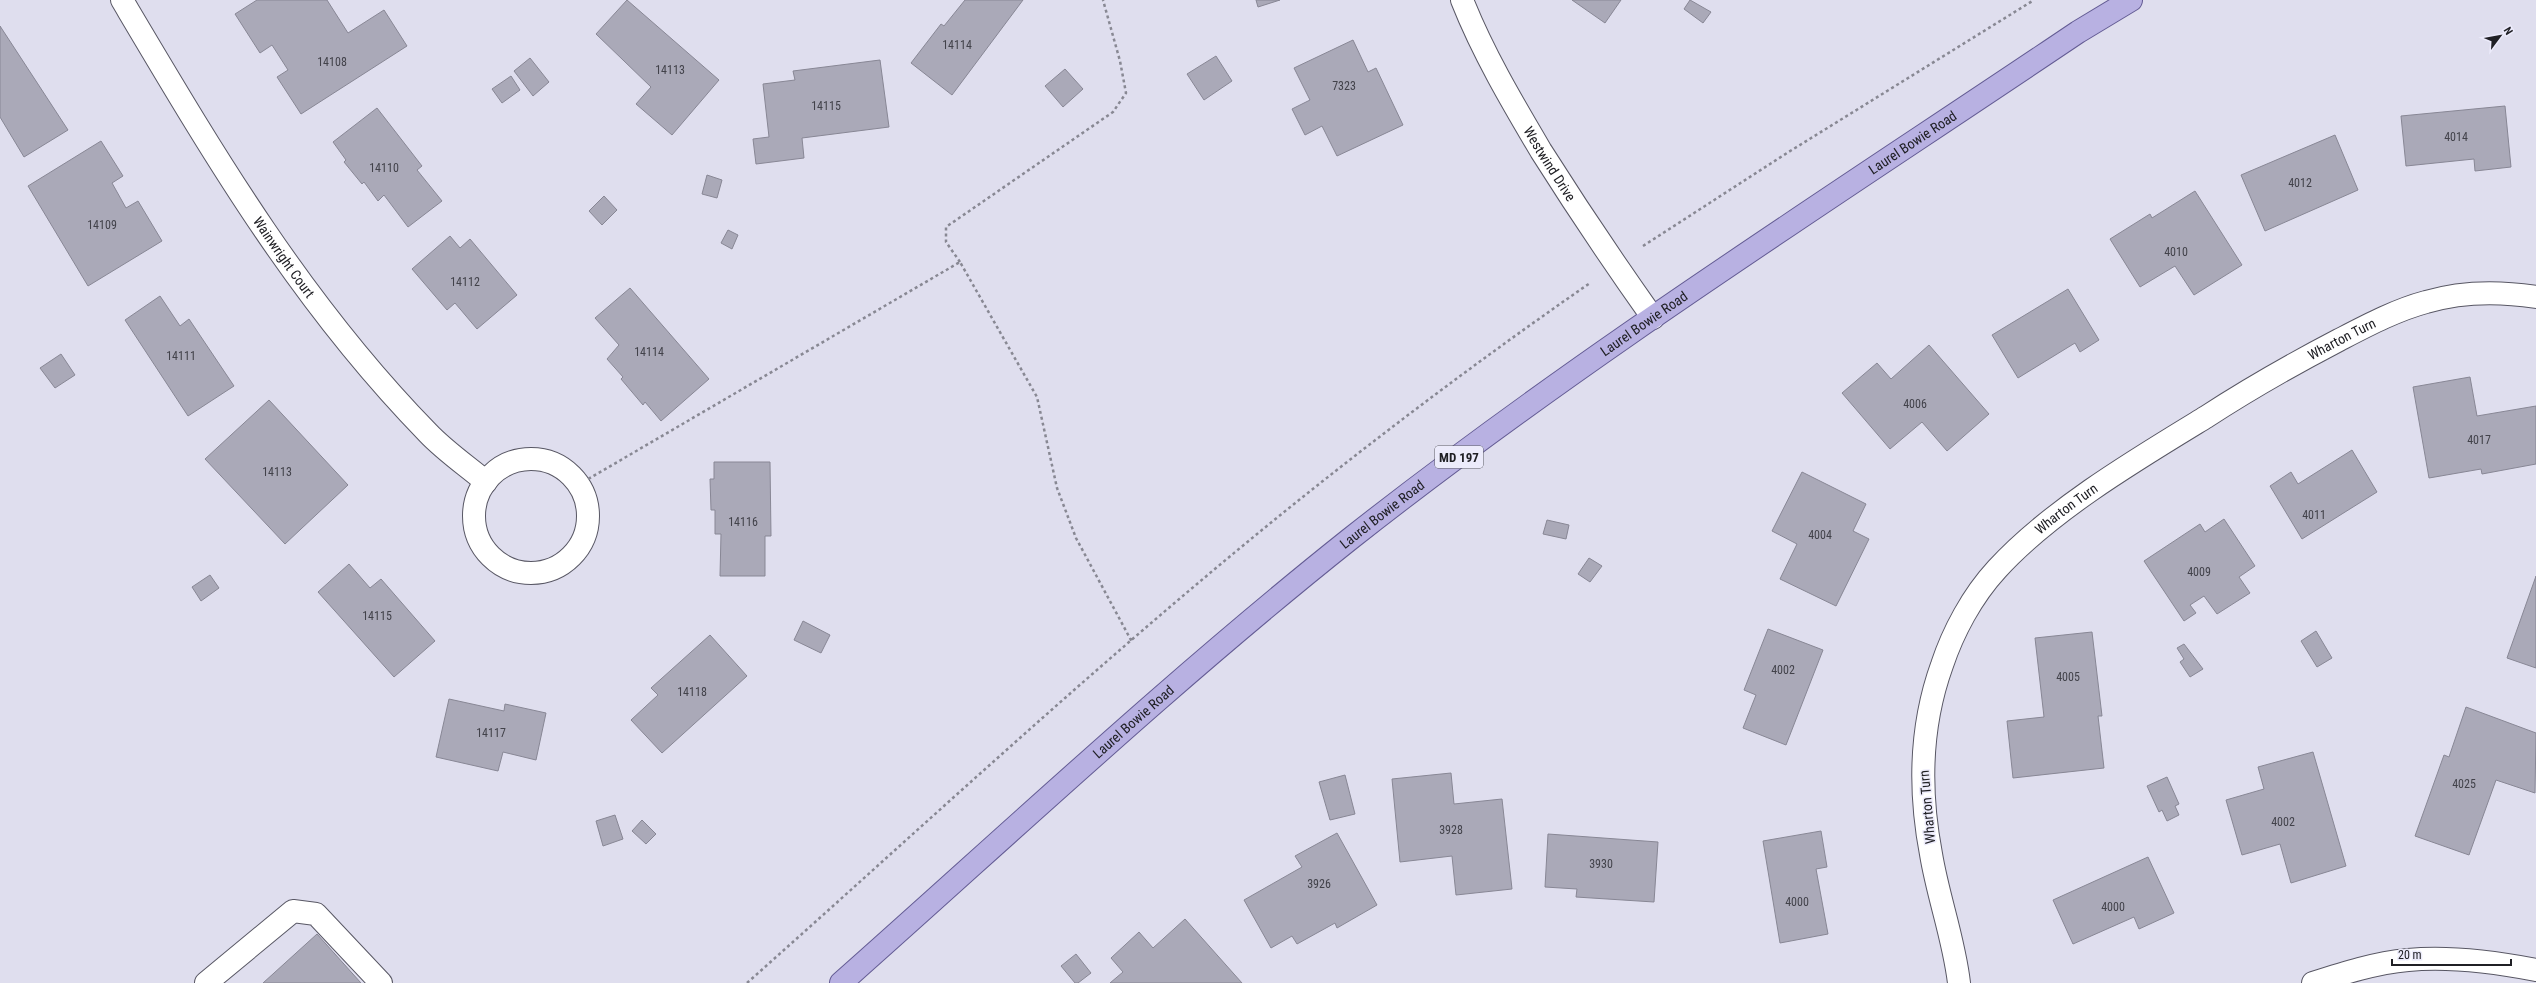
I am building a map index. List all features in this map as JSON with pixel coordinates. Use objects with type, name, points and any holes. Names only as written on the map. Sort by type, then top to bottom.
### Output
[{"type":"main road","name":"Laurel Bowie Road","points":[[841,983],[1149,709],[1350,539],[1501,425],[1653,318],[2078,32],[2131,0]]},
{"type":"street","name":"Wainwright Court","points":[[122,0],[246,205],[307,293],[358,356],[428,434],[486,482]]},
{"type":"street","name":"Westwind Drive","points":[[1462,0],[1471,22],[1509,98],[1615,265],[1653,318]]},
{"type":"street","name":"Wharton Turn","points":[[1959,983],[1931,854],[1923,762],[1926,725],[1941,666],[1971,605],[1995,571],[2021,545],[2132,462],[2254,386],[2366,326],[2425,302],[2473,292],[2509,293],[2536,297]]},
{"type":"street","points":[[533,460],[551,463],[566,471],[578,485],[586,501],[589,518],[585,536],[577,552],[563,564],[547,571],[530,574],[512,570],[496,562],[484,548],[479,538],[474,515],[478,497],[486,482],[505,467],[515,462],[533,460]]},
{"type":"street","points":[[206,983],[293,911],[316,914],[381,983]]},
{"type":"street","points":[[2313,983],[2355,969],[2408,960],[2466,960],[2536,970]]},
{"type":"path","points":[[1103,0],[1120,61],[1126,93],[1113,112],[946,227],[946,242],[960,262],[1037,397],[1057,488],[1076,538],[1132,642]]},
{"type":"path","points":[[747,983],[1132,642],[1293,505],[1408,414],[1615,265],[1787,152],[2034,0]]},
{"type":"path","points":[[578,485],[960,262]]},
{"type":"building","points":[[257,0],[327,0],[348,33],[384,10],[407,46],[301,114],[277,77],[288,70],[272,45],[260,53],[235,14]]},
{"type":"building","points":[[627,0],[719,80],[672,135],[636,104],[651,87],[596,34]]},
{"type":"building","points":[[965,0],[1023,0],[952,95],[911,63],[941,24],[944,26]]},
{"type":"building","points":[[1256,0],[1280,0],[1258,7]]},
{"type":"building","points":[[1572,0],[1621,0],[1605,23]]},
{"type":"building","points":[[1690,0],[1711,12],[1703,23],[1684,9]]},
{"type":"building","points":[[0,26],[68,130],[24,157],[0,117]]},
{"type":"building","points":[[1353,40],[1368,72],[1376,68],[1403,125],[1337,156],[1322,126],[1305,135],[1292,109],[1310,100],[1294,68]]},
{"type":"building","points":[[1216,56],[1232,81],[1204,100],[1187,74]]},
{"type":"building","points":[[530,58],[549,82],[533,96],[514,71]]},
{"type":"building","points":[[880,60],[889,127],[802,138],[804,158],[756,164],[753,139],[769,137],[763,84],[795,80],[793,71]]},
{"type":"building","points":[[1065,69],[1083,89],[1063,107],[1045,86]]},
{"type":"building","points":[[511,76],[520,90],[502,103],[492,89]]},
{"type":"building","points":[[2505,106],[2511,167],[2475,171],[2474,159],[2406,166],[2401,116]]},
{"type":"building","points":[[377,108],[422,166],[417,170],[442,201],[408,227],[384,195],[378,201],[364,182],[362,184],[344,162],[346,160],[333,142]]},
{"type":"building","points":[[2335,135],[2358,190],[2265,231],[2241,175]]},
{"type":"building","points":[[101,141],[123,176],[112,183],[126,208],[138,201],[162,241],[88,286],[28,186]]},
{"type":"building","points":[[707,175],[722,180],[717,198],[702,194]]},
{"type":"building","points":[[2195,191],[2242,265],[2194,295],[2175,266],[2140,287],[2110,239],[2150,214],[2152,218]]},
{"type":"building","points":[[604,196],[617,210],[602,225],[589,211]]},
{"type":"building","points":[[728,230],[738,235],[732,249],[721,243]]},
{"type":"building","points":[[450,236],[460,248],[470,239],[517,295],[477,329],[455,303],[447,310],[412,269]]},
{"type":"building","points":[[630,288],[709,379],[661,421],[645,402],[643,405],[621,379],[623,377],[607,359],[619,345],[595,318]]},
{"type":"building","points":[[2068,289],[2099,340],[2080,352],[2075,343],[2018,378],[1992,335]]},
{"type":"building","points":[[160,296],[180,326],[189,319],[234,386],[188,416],[125,320]]},
{"type":"building","points":[[1929,345],[1989,414],[1947,451],[1922,422],[1890,449],[1842,393],[1877,363],[1891,379]]},
{"type":"building","points":[[61,354],[75,375],[55,388],[40,368]]},
{"type":"building","points":[[2470,377],[2477,416],[2536,406],[2536,464],[2482,474],[2481,469],[2429,478],[2413,387]]},
{"type":"building","points":[[269,400],[348,485],[285,544],[205,459]]},
{"type":"building","points":[[2352,450],[2377,492],[2302,539],[2270,486],[2291,472],[2298,484]]},
{"type":"building","points":[[714,462],[770,462],[771,536],[765,536],[765,576],[720,576],[721,534],[715,534],[715,510],[711,510],[710,479],[714,479]]},
{"type":"building","points":[[1802,472],[1866,504],[1853,531],[1869,539],[1836,606],[1780,579],[1797,544],[1772,531]]},
{"type":"building","points":[[2224,519],[2255,566],[2239,577],[2250,593],[2217,614],[2204,596],[2190,605],[2196,613],[2184,621],[2144,561],[2200,524],[2205,532]]},
{"type":"building","points":[[1547,520],[1569,525],[1566,539],[1543,534]]},
{"type":"building","points":[[1589,558],[1602,566],[1590,582],[1578,574]]},
{"type":"building","points":[[349,564],[370,588],[381,579],[435,641],[394,677],[318,592]]},
{"type":"building","points":[[210,575],[219,588],[201,601],[192,587]]},
{"type":"building","points":[[2536,576],[2536,668],[2507,658]]},
{"type":"building","points":[[803,621],[830,635],[821,653],[794,640]]},
{"type":"building","points":[[1768,629],[1823,650],[1786,745],[1743,728],[1756,695],[1744,690]]},
{"type":"building","points":[[2316,631],[2332,658],[2317,667],[2301,641]]},
{"type":"building","points":[[2092,632],[2102,716],[2098,716],[2104,768],[2013,778],[2007,721],[2044,717],[2035,638]]},
{"type":"building","points":[[710,635],[747,676],[662,753],[631,720],[658,695],[651,688]]},
{"type":"building","points":[[2184,644],[2203,669],[2190,677],[2180,662],[2184,659],[2177,648]]},
{"type":"building","points":[[449,699],[504,711],[505,704],[546,713],[536,760],[503,752],[498,771],[436,757]]},
{"type":"building","points":[[2466,707],[2536,733],[2535,793],[2496,780],[2469,855],[2415,836],[2444,755],[2449,757]]},
{"type":"building","points":[[2313,752],[2346,866],[2291,883],[2280,844],[2242,855],[2226,800],[2264,789],[2258,767]]},
{"type":"building","points":[[1451,773],[1454,804],[1502,799],[1512,889],[1456,895],[1452,856],[1400,862],[1392,779]]},
{"type":"building","points":[[1345,775],[1355,814],[1330,820],[1319,782]]},
{"type":"building","points":[[2167,777],[2179,804],[2175,806],[2179,815],[2167,821],[2162,810],[2159,812],[2147,786]]},
{"type":"building","points":[[615,815],[623,839],[603,846],[596,821]]},
{"type":"building","points":[[642,820],[656,834],[646,844],[632,831]]},
{"type":"building","points":[[1821,831],[1827,867],[1816,869],[1828,934],[1780,943],[1763,841]]},
{"type":"building","points":[[1337,833],[1377,905],[1337,928],[1335,923],[1297,944],[1292,936],[1271,948],[1244,900],[1302,867],[1295,856]]},
{"type":"building","points":[[1548,834],[1658,842],[1654,902],[1576,897],[1577,889],[1545,887]]},
{"type":"building","points":[[2148,857],[2174,913],[2139,929],[2134,917],[2073,944],[2053,900]]},
{"type":"building","points":[[1185,919],[1242,983],[1110,983],[1123,972],[1111,958],[1139,932],[1153,948]]},
{"type":"building","points":[[317,934],[361,983],[263,983]]},
{"type":"building","points":[[1076,954],[1091,973],[1078,983],[1075,983],[1061,966]]}]
